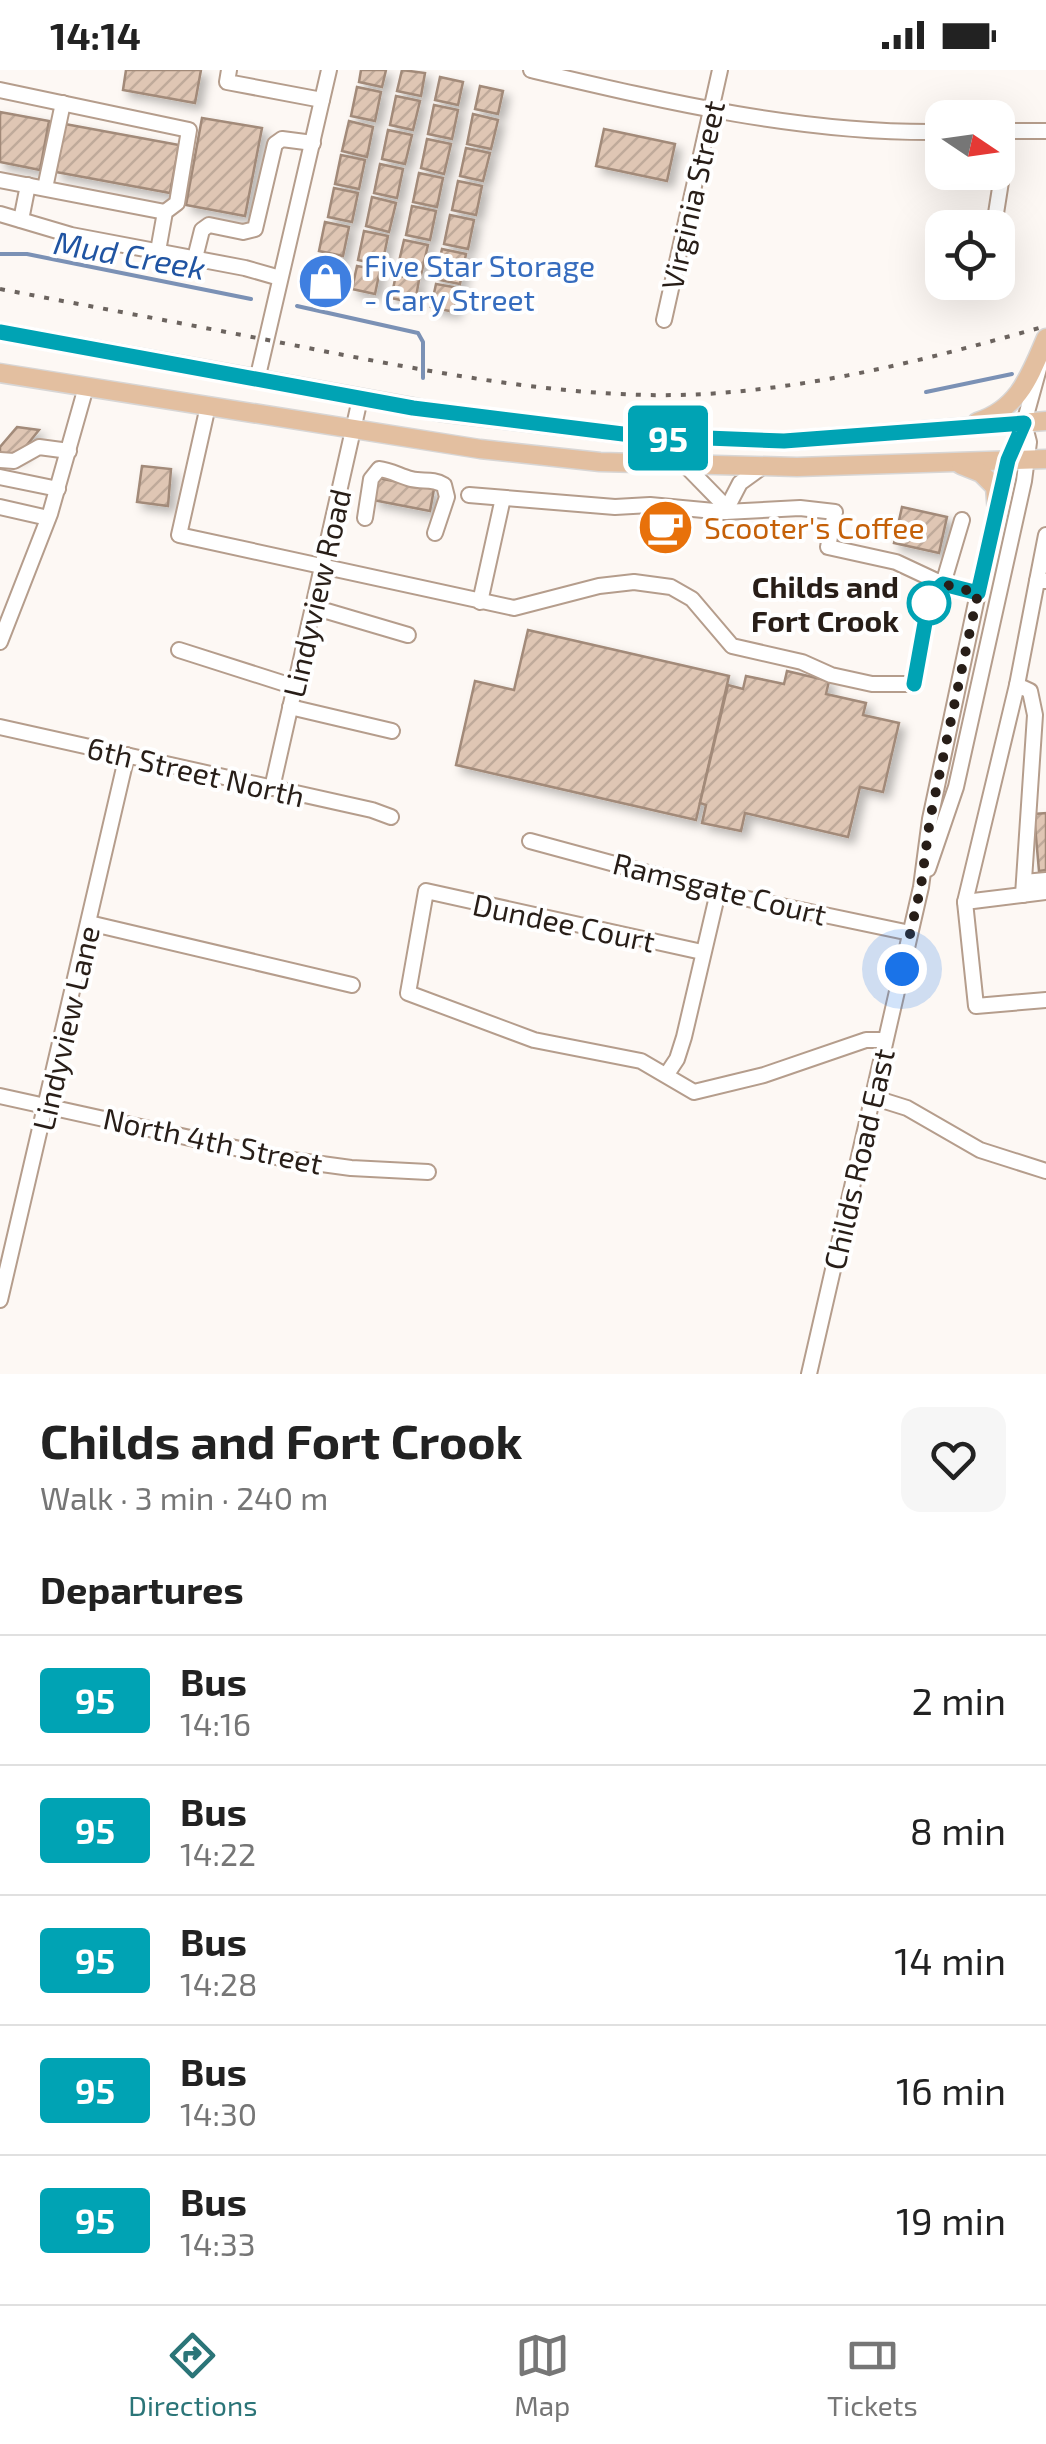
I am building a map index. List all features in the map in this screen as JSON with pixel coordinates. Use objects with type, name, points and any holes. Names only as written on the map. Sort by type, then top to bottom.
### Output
[{"type":"main road","points":[[0,332],[360,399],[518,422],[671,438],[800,440],[1046,422]]},
{"type":"main road","points":[[956,429],[986,420],[1009,406],[1024,388],[1046,339]]},
{"type":"main road","points":[[0,373],[546,457],[762,467],[1037,460]]},
{"type":"main road","points":[[956,462],[990,479],[995,487],[996,513]]},
{"type":"street","points":[[229,70],[227,82],[322,100]]},
{"type":"street","points":[[256,380],[329,70]]},
{"type":"street","points":[[531,70],[711,111],[817,127],[925,131]]},
{"type":"street","name":"Virginia Street","points":[[664,320],[720,70]]},
{"type":"street","points":[[0,90],[189,130],[177,203],[165,212],[158,251]]},
{"type":"street","points":[[45,188],[62,103]]},
{"type":"street","points":[[1015,132],[1046,131]]},
{"type":"street","points":[[195,258],[202,230],[209,224],[243,232],[255,229],[275,144],[282,139],[312,143]]},
{"type":"street","points":[[0,180],[165,212]]},
{"type":"street","points":[[21,220],[28,186]]},
{"type":"street","points":[[0,214],[70,235],[280,278]]},
{"type":"street","points":[[1024,423],[1046,339]]},
{"type":"street","points":[[0,642],[4,619],[58,489],[86,387]]},
{"type":"street","name":"Lindyview Road","points":[[272,788],[360,399]]},
{"type":"street","points":[[208,406],[179,535],[514,608],[599,586],[634,582],[671,587],[692,599],[732,646],[872,684],[914,684],[930,595],[943,584],[962,520]]},
{"type":"street","name":"Childs Road East","points":[[921,886],[956,787],[1037,460],[1024,423]]},
{"type":"street","name":"Childs Road East","points":[[809,1374],[921,886],[930,819],[996,513],[1008,460],[1024,423]]},
{"type":"street","points":[[0,460],[14,460],[39,448],[69,450]]},
{"type":"street","points":[[686,466],[725,510]]},
{"type":"street","points":[[725,510],[745,478],[762,467]]},
{"type":"street","points":[[365,518],[371,479],[378,469],[386,470],[444,485],[448,497],[435,532]]},
{"type":"street","points":[[0,477],[58,489]]},
{"type":"street","points":[[469,495],[725,510],[800,508],[835,512],[828,547],[896,562],[943,584],[978,593]]},
{"type":"street","points":[[480,602],[503,498]]},
{"type":"street","points":[[0,507],[48,518]]},
{"type":"street","points":[[1046,535],[1042,581],[965,902],[976,1006],[1046,1000]]},
{"type":"street","points":[[313,607],[408,635]]},
{"type":"street","points":[[180,650],[294,687]]},
{"type":"street","points":[[1016,685],[1030,691],[1035,714],[1023,888]]},
{"type":"street","points":[[290,707],[392,730]]},
{"type":"street","name":"6th Street North","points":[[0,728],[372,810],[391,818]]},
{"type":"street","name":"Lindyview Lane","points":[[0,1300],[127,755]]},
{"type":"street","name":"Ramsgate Court","points":[[530,841],[718,892],[910,933]]},
{"type":"street","points":[[965,902],[1046,880]]},
{"type":"street","points":[[1023,888],[1046,892]]},
{"type":"street","name":"Dundee Court","points":[[666,1074],[641,1061],[534,1040],[408,993],[426,891],[702,952]]},
{"type":"street","points":[[718,892],[684,1037],[677,1059],[666,1074],[694,1092],[764,1074],[866,1040],[885,1040]]},
{"type":"street","points":[[89,923],[352,985]]},
{"type":"street","name":"North 4th Street","points":[[0,1096],[285,1159],[428,1172]]},
{"type":"street","points":[[872,1097],[907,1108],[980,1150],[1046,1171]]},
{"type":"building","points":[[126,70],[201,70],[195,103],[123,90]]},
{"type":"building","points":[[361,70],[386,70],[382,87],[359,82]]},
{"type":"building","points":[[402,70],[425,73],[421,96],[397,91]]},
{"type":"building","points":[[440,77],[463,82],[458,105],[435,100]]},
{"type":"building","points":[[480,86],[503,91],[498,114],[475,109]]},
{"type":"building","points":[[357,87],[381,92],[375,121],[351,116]]},
{"type":"building","points":[[396,96],[420,101],[413,130],[390,125]]},
{"type":"building","points":[[434,105],[458,110],[452,139],[428,134]]},
{"type":"building","points":[[0,112],[49,121],[40,170],[0,162]]},
{"type":"building","points":[[473,114],[498,120],[491,149],[467,144]]},
{"type":"building","points":[[202,118],[262,128],[245,216],[186,205]]},
{"type":"building","points":[[349,121],[373,127],[367,157],[342,151]]},
{"type":"building","points":[[65,124],[179,145],[170,193],[56,172]]},
{"type":"building","points":[[604,129],[675,144],[667,181],[596,166]]},
{"type":"building","points":[[388,130],[412,135],[405,164],[382,159]]},
{"type":"building","points":[[427,139],[451,144],[444,174],[421,168]]},
{"type":"building","points":[[466,148],[490,153],[483,181],[460,176]]},
{"type":"building","points":[[341,155],[365,160],[359,189],[335,184]]},
{"type":"building","points":[[380,164],[403,169],[397,198],[374,193]]},
{"type":"building","points":[[419,173],[443,178],[437,207],[413,202]]},
{"type":"building","points":[[458,181],[482,186],[476,215],[452,210]]},
{"type":"building","points":[[334,188],[358,193],[352,222],[328,217]]},
{"type":"building","points":[[372,197],[396,203],[389,232],[366,226]]},
{"type":"building","points":[[412,206],[436,211],[430,240],[406,235]]},
{"type":"building","points":[[450,215],[474,220],[468,249],[444,244]]},
{"type":"building","points":[[325,222],[349,227],[343,256],[319,251]]},
{"type":"building","points":[[364,231],[388,236],[382,265],[358,260]]},
{"type":"building","points":[[404,240],[428,245],[421,275],[397,270]]},
{"type":"building","points":[[442,249],[466,254],[460,284],[435,279]]},
{"type":"building","points":[[318,256],[342,261],[337,285],[312,280]]},
{"type":"building","points":[[357,266],[380,270],[375,294],[352,289]]},
{"type":"building","points":[[396,275],[419,280],[415,303],[391,298]]},
{"type":"building","points":[[436,284],[459,288],[454,312],[431,307]]},
{"type":"building","points":[[17,427],[39,430],[18,456],[0,453],[0,447]]},
{"type":"building","points":[[142,466],[171,469],[168,506],[137,502]]},
{"type":"building","points":[[378,478],[434,489],[430,511],[373,500]]},
{"type":"building","points":[[902,507],[947,517],[939,553],[894,543]]},
{"type":"building","points":[[528,630],[729,676],[696,820],[456,765],[475,681],[514,690]]},
{"type":"building","points":[[787,671],[829,681],[826,694],[866,703],[863,715],[899,723],[883,792],[860,787],[848,837],[745,813],[741,831],[702,823],[706,805],[700,803],[728,685],[743,689],[746,676],[784,684]]},
{"type":"building","points":[[1046,813],[1046,870],[1039,871],[1034,814]]},
{"type":"waterway","name":"Mud Creek","points":[[0,254],[27,254],[251,299]]},
{"type":"waterway","name":"Mud Creek","points":[[297,306],[418,333],[423,342],[423,378]]},
{"type":"waterway","name":"Mud Creek","points":[[926,392],[1012,374]]},
{"type":"railway","points":[[0,289],[420,369],[612,394],[705,394],[792,385],[919,360],[1046,326]]},
{"type":"bus line","name":"95","points":[[0,332],[413,408],[631,435],[784,441],[1024,423],[1008,460],[978,593],[943,584],[930,595],[914,684]]},
{"type":"place","name":"Five Star Storage - Cary Street","points":[[325,282]]},
{"type":"place","name":"Scooter's Coffee","points":[[665,527]]},
{"type":"place","name":"Childs and Fort Crook","points":[[929,603]]},
{"type":"route","points":[[902,969],[978,593],[943,584],[930,595],[929,603]]}]
